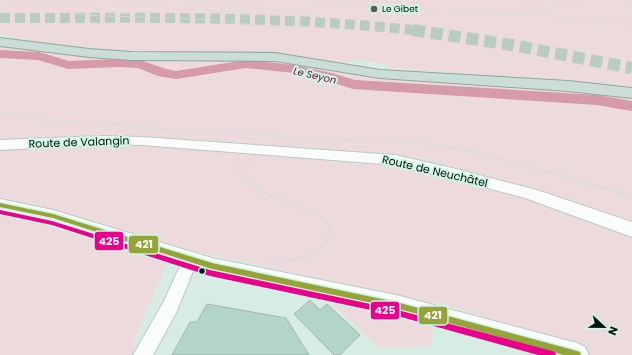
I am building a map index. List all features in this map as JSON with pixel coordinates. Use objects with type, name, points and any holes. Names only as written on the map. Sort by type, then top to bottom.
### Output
[{"type":"highway","points":[[0,42],[66,51],[131,56],[275,57],[380,74],[568,86],[632,92]]},
{"type":"main road","name":"Route de Valangin","points":[[0,145],[104,140],[158,142]]},
{"type":"main road","name":"Route de Neuchâtel","points":[[158,142],[395,160],[452,173],[531,194],[632,230]]},
{"type":"street","points":[[0,205],[38,212],[190,259],[282,282],[396,305],[577,355]]},
{"type":"street","points":[[143,355],[170,307],[190,259]]},
{"type":"path","points":[[5,0],[67,10],[82,15],[215,20],[287,29]]},
{"type":"path","points":[[36,0],[69,3],[124,14],[130,13]]},
{"type":"path","points":[[113,0],[137,6],[256,13],[279,16]]},
{"type":"path","points":[[187,0],[313,14]]},
{"type":"path","points":[[311,0],[325,5],[386,5],[489,16],[507,14],[537,14],[586,21],[632,24]]},
{"type":"path","points":[[369,6],[374,4],[372,0]]},
{"type":"path","points":[[521,0],[548,10]]},
{"type":"path","points":[[507,14],[513,11],[548,10],[552,7],[577,3],[582,0]]},
{"type":"path","points":[[624,0],[632,2]]},
{"type":"path","points":[[0,112],[59,122],[97,122],[169,130],[212,128],[236,130],[312,142],[369,139],[421,143],[472,151],[632,196]]},
{"type":"path","points":[[253,160],[238,166],[236,171],[267,195],[309,210],[324,218],[330,229],[326,242],[316,253],[298,258],[268,262],[261,261]]},
{"type":"shaded area","points":[[0,0],[632,0],[632,89],[567,82],[389,68],[385,64],[362,61],[340,63],[300,57],[129,50],[64,45],[0,34]]},
{"type":"shaded area","points":[[0,47],[121,59],[169,61],[245,60],[276,62],[386,79],[632,98],[632,355],[525,355],[520,328],[433,301],[432,346],[379,348],[330,302],[330,281],[179,248],[165,268],[132,345],[155,355],[0,355]]},
{"type":"building","points":[[310,300],[320,310],[327,304],[360,335],[340,355],[334,355],[294,314]]},
{"type":"building","points":[[207,304],[286,318],[309,355],[172,355],[190,322],[197,322]]},
{"type":"waterway","name":"Le Seyon","points":[[0,54],[39,56],[68,65],[119,63],[140,64],[163,73],[176,75],[246,64],[294,69],[332,77],[353,84],[597,100],[632,106]]},
{"type":"tunnel","points":[[0,18],[211,18],[316,22],[416,30]]},
{"type":"tunnel","points":[[416,30],[422,31]]},
{"type":"tunnel","points":[[416,30],[512,45],[632,68]]},
{"type":"transit line","name":"421","points":[[0,205],[53,216],[212,266],[396,305],[577,355]]},
{"type":"transit line","name":"425","points":[[0,212],[52,223],[210,273],[394,312],[552,355]]},
{"type":"place","name":"Le Gibet","points":[[374,9]]}]
